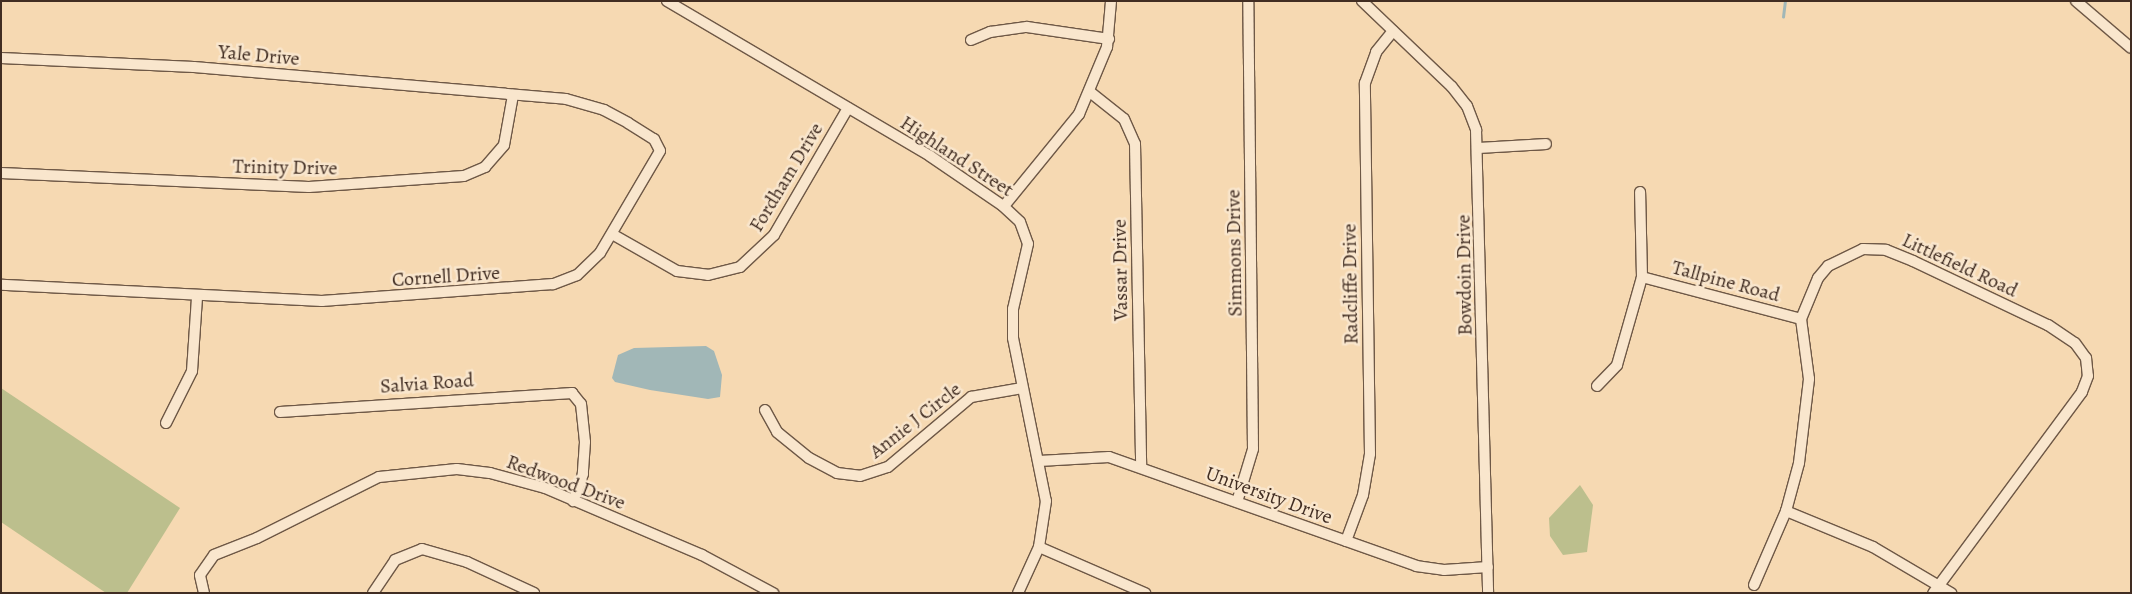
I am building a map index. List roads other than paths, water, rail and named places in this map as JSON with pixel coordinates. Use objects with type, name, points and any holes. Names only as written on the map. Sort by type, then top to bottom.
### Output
[{"type":"street","name":"Highland Street","points":[[667,1],[848,108],[1004,206],[1021,225],[1027,241],[1013,314],[1022,388],[1039,461],[1047,511],[1038,547],[1018,593]]},
{"type":"street","points":[[1004,206],[1067,132],[1090,92],[1109,39],[1111,1]]},
{"type":"street","name":"Simmons Drive","points":[[1237,502],[1253,449],[1248,1]]},
{"type":"street","name":"Bowdoin Drive","points":[[1362,1],[1464,101],[1474,121],[1479,148],[1488,593]]},
{"type":"street","points":[[2076,1],[2131,48]]},
{"type":"street","points":[[971,40],[990,32],[1027,27],[1109,39]]},
{"type":"street","name":"Radcliffe Drive","points":[[1346,541],[1363,495],[1370,454],[1364,84],[1376,52],[1393,30]]},
{"type":"street","name":"Yale Drive","points":[[1,58],[194,67],[513,94]]},
{"type":"street","name":"Vassar Drive","points":[[1090,92],[1124,119],[1135,144],[1141,467]]},
{"type":"street","name":"Trinity Drive","points":[[1,173],[309,187],[464,176],[485,167],[504,145],[513,94]]},
{"type":"street","name":"Cornell Drive","points":[[1,285],[197,297],[338,301],[547,285],[566,281],[584,270],[612,234],[657,161],[658,143],[594,107],[566,99],[513,94]]},
{"type":"street","name":"Fordham Drive","points":[[612,234],[677,271],[708,276],[740,266],[774,235],[848,108]]},
{"type":"street","points":[[1479,148],[1546,144]]},
{"type":"street","points":[[1597,386],[1617,364],[1642,277],[1640,192]]},
{"type":"street","name":"Littlefield Road","points":[[1801,319],[1818,278],[1828,266],[1863,249],[1886,250],[2048,325],[2075,343],[2086,358],[2088,376],[2082,392],[1936,590]]},
{"type":"street","name":"Tallpine Road","points":[[1642,277],[1801,319]]},
{"type":"street","points":[[166,423],[192,371],[197,297]]},
{"type":"street","points":[[1754,585],[1786,511],[1799,463],[1809,379],[1801,319]]},
{"type":"street","name":"Annie J Circle","points":[[765,410],[777,432],[809,458],[837,473],[860,476],[888,467],[971,397],[1022,388]]},
{"type":"street","name":"Salvia Road","points":[[280,412],[560,390],[577,395],[584,417],[584,462],[573,501]]},
{"type":"street","name":"University Drive","points":[[1039,461],[1102,456],[1141,467],[1423,568],[1488,567]]},
{"type":"street","name":"Redwood Drive","points":[[204,593],[200,575],[214,555],[257,538],[379,477],[439,469],[479,471],[534,485],[702,555],[773,593]]},
{"type":"street","points":[[1786,511],[1873,547],[1936,590],[1951,593]]},
{"type":"street","points":[[1038,547],[1145,593]]},
{"type":"street","points":[[373,593],[395,560],[422,549],[467,562],[534,593]]},
{"type":"waterway","points":[[1783,17],[1785,1]]}]
